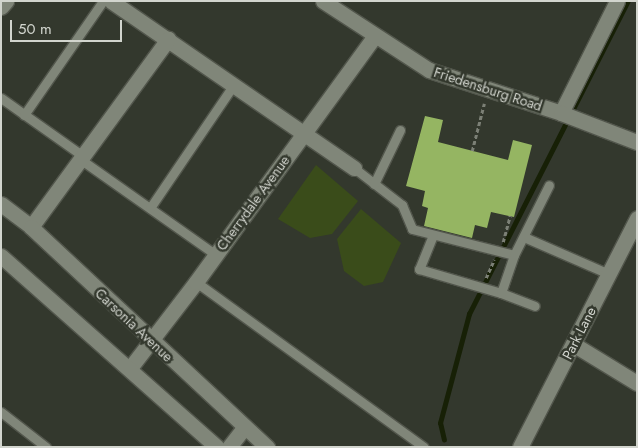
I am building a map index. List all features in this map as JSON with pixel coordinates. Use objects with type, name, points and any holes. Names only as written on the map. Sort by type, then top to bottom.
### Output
[{"type":"street","points":[[1,7],[6,1]]},
{"type":"street","points":[[111,1],[354,168]]},
{"type":"street","name":"Friedensburg Road","points":[[323,1],[374,36],[429,70],[561,113],[637,142]]},
{"type":"street","points":[[561,113],[618,1]]},
{"type":"street","name":"Cherrydale Avenue","points":[[130,368],[216,255],[374,36]]},
{"type":"street","points":[[31,227],[168,39]]},
{"type":"street","name":"Carsonia Avenue","points":[[1,204],[31,227],[244,428],[267,447]]},
{"type":"street","name":"Park Lane","points":[[520,447],[637,218]]},
{"type":"street","points":[[1,256],[130,368],[217,447]]},
{"type":"street","points":[[573,344],[637,383]]},
{"type":"street","points":[[229,447],[244,428]]},
{"type":"lane","points":[[24,114],[103,1]]},
{"type":"lane","points":[[150,208],[233,86]]},
{"type":"lane","points":[[1,98],[216,255]]},
{"type":"lane","points":[[374,184],[400,130]]},
{"type":"lane","points":[[354,168],[402,205],[412,228],[514,255]]},
{"type":"lane","points":[[501,293],[514,255],[549,185]]},
{"type":"lane","points":[[433,235],[419,269],[501,293],[535,306]]},
{"type":"lane","points":[[524,237],[609,274]]},
{"type":"lane","points":[[196,282],[424,447]]},
{"type":"lane","points":[[1,412],[46,447]]},
{"type":"path","points":[[472,151],[487,90]]},
{"type":"path","points":[[501,246],[510,216]]},
{"type":"path","points":[[476,276],[486,278],[497,254]]},
{"type":"green space","points":[[316,165],[358,201],[332,234],[310,238],[278,219]]},
{"type":"green space","points":[[361,209],[401,243],[383,282],[364,286],[344,271],[337,239]]},
{"type":"building","points":[[425,116],[443,120],[438,142],[508,160],[513,140],[532,145],[514,217],[491,212],[487,228],[475,225],[472,238],[424,226],[428,208],[422,206],[425,191],[406,186]]},
{"type":"waterway","points":[[444,440],[440,423],[469,314],[628,1]]}]
